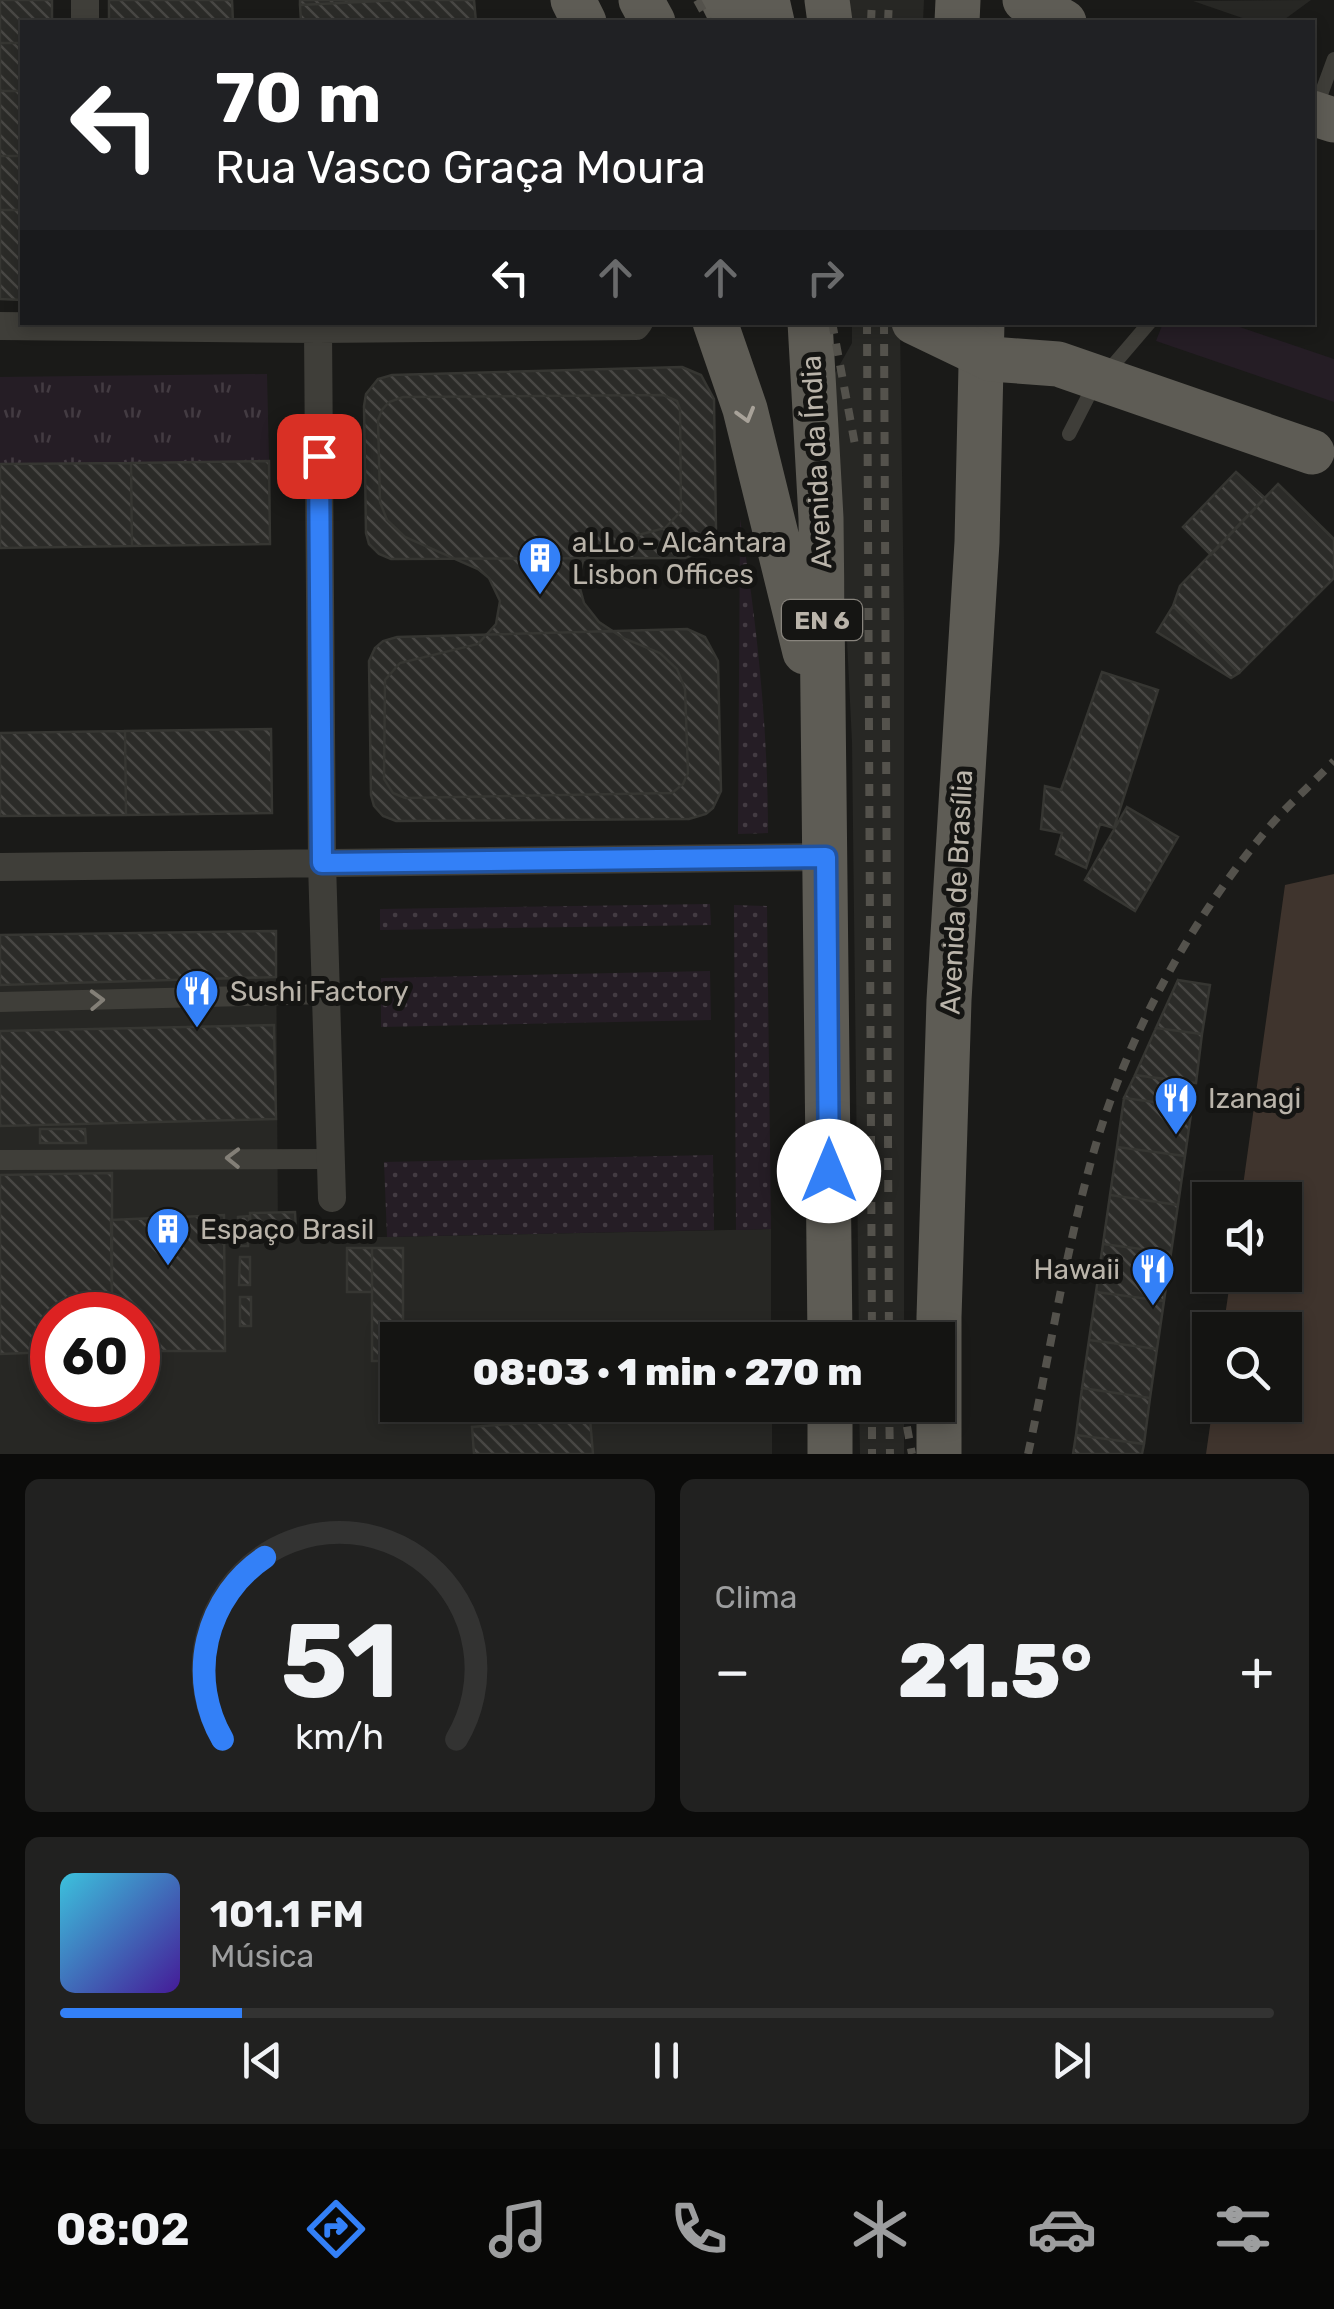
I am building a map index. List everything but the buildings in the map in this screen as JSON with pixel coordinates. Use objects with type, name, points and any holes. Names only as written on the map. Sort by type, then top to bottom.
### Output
[{"type":"main road","points":[[1025,0],[1060,20]]},
{"type":"main road","name":"Avenida da Índia","points":[[716,325],[745,409],[823,722]]},
{"type":"main road","name":"Avenida da Índia","points":[[810,325],[821,518],[830,1322]]},
{"type":"main road","points":[[920,325],[992,359],[1058,364]]},
{"type":"main road","name":"Avenida de Brasília","points":[[939,1454],[939,1317],[949,1000],[986,325]]},
{"type":"main road","points":[[988,325],[1058,364],[1323,456]]},
{"type":"main road","points":[[830,1422],[830,1454]]},
{"type":"street","points":[[0,326],[318,329],[637,325]]},
{"type":"street","points":[[318,329],[322,863],[332,1198]]},
{"type":"street","points":[[0,868],[826,857]]},
{"type":"street","points":[[0,1002],[327,994]]},
{"type":"street","points":[[0,1160],[330,1158]]},
{"type":"lane","points":[[1320,115],[1334,59]]},
{"type":"lane","points":[[1069,434],[1091,392],[1147,325]]},
{"type":"shaded area","points":[[849,0],[924,0],[923,20],[852,20]]},
{"type":"shaded area","points":[[1311,0],[1284,20],[1248,20],[1193,1]]},
{"type":"shaded area","points":[[852,325],[900,325],[904,1322],[859,1322],[852,742],[834,375],[852,343]]},
{"type":"shaded area","points":[[1334,874],[1334,1454],[1206,1454],[1211,1422],[1302,1422],[1302,1312],[1226,1312],[1229,1292],[1302,1292],[1302,1182],[1244,1182],[1285,885]]},
{"type":"shaded area","points":[[276,931],[278,1236],[771,1229],[771,1322],[380,1322],[380,1422],[772,1422],[772,1454],[0,1454],[0,935]]},
{"type":"shaded area","points":[[859,1422],[904,1422],[904,1454],[860,1454]]},
{"type":"green space","points":[[1162,325],[1234,325],[1334,359],[1334,402],[1156,341]]},
{"type":"green space","points":[[267,374],[269,461],[0,464],[0,377]]},
{"type":"green space","points":[[740,519],[760,675],[768,833],[738,834]]},
{"type":"green space","points":[[710,904],[711,925],[380,930],[380,909]]},
{"type":"green space","points":[[734,905],[767,906],[771,1229],[736,1230]]},
{"type":"green space","points":[[710,971],[711,1020],[381,1027],[381,978]]},
{"type":"green space","points":[[713,1155],[714,1230],[387,1237],[384,1162]]},
{"type":"railway","points":[[697,0],[708,20]]},
{"type":"railway","points":[[871,20],[872,0]]},
{"type":"railway","points":[[888,20],[889,0]]},
{"type":"railway","points":[[833,325],[856,450]]},
{"type":"railway","points":[[867,325],[872,1322]]},
{"type":"railway","points":[[884,325],[889,1322]]},
{"type":"railway","points":[[1028,1454],[1090,1165],[1140,1029],[1186,943],[1240,863],[1334,761]]},
{"type":"railway","points":[[872,1422],[872,1454]]},
{"type":"railway","points":[[889,1422],[890,1454]]},
{"type":"railway","points":[[906,1422],[912,1454]]},
{"type":"place","name":"aLLo - Alcântara Lisbon Offices","points":[[540,596]]},
{"type":"place","name":"Sushi Factory","points":[[197,1029]]},
{"type":"place","name":"Izanagi","points":[[1176,1136]]},
{"type":"place","name":"Espaço Brasil","points":[[168,1267]]},
{"type":"place","name":"Hawaii","points":[[1153,1307]]},
{"type":"route","points":[[319,456],[322,863],[826,857],[829,1171]]}]
